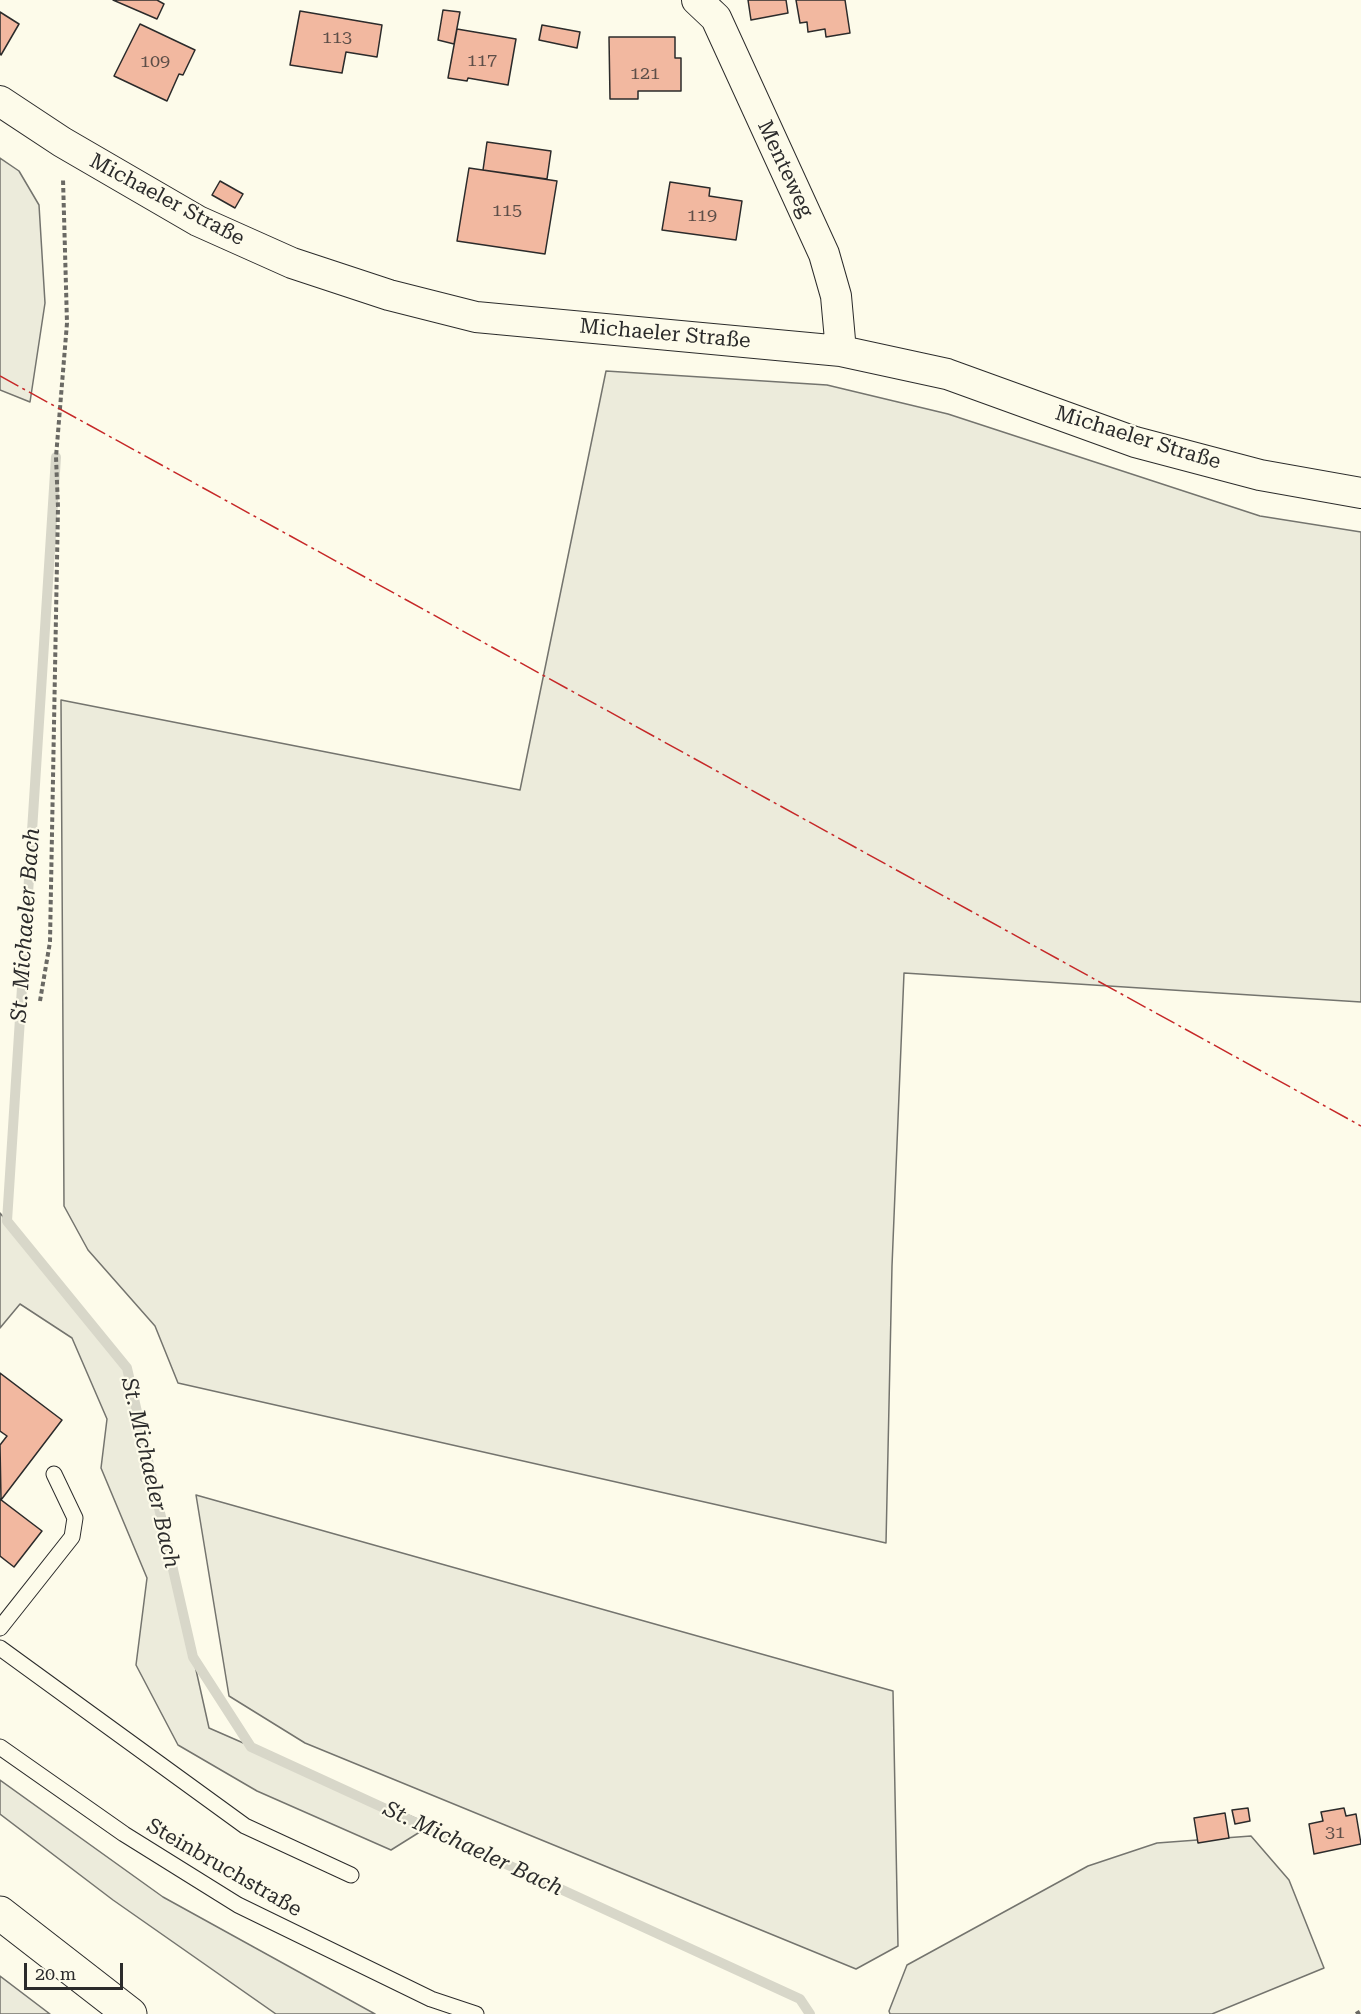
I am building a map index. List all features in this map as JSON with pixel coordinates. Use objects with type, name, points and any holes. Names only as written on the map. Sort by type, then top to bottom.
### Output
[{"type":"highway","points":[[0,1913],[130,2014]]},
{"type":"street","name":"Menteweg","points":[[697,0],[716,18],[825,254],[836,296],[841,351]]},
{"type":"street","name":"Michaeler Straße","points":[[0,101],[62,142],[198,221],[292,263],[389,295],[476,316],[841,351],[947,374],[1146,445],[1260,475],[1361,493]]},
{"type":"lane","points":[[0,1628],[72,1538],[75,1518],[54,1474]]},
{"type":"lane","points":[[0,1648],[245,1826],[351,1875]]},
{"type":"lane","name":"Steinbruchstraße","points":[[0,1747],[124,1834],[238,1905],[431,1999],[476,2014]]},
{"type":"path","points":[[40,1001],[50,942],[57,530],[56,457],[67,323],[62,142]]},
{"type":"path","points":[[1356,2014],[1361,2011]]},
{"type":"shaded area","points":[[0,158],[19,171],[39,205],[45,303],[30,402],[0,390]]},
{"type":"shaded area","points":[[606,371],[827,385],[948,414],[1260,516],[1361,532],[1361,1002],[904,973],[892,1266],[886,1543],[178,1383],[155,1326],[88,1250],[64,1206],[61,700],[520,790]]},
{"type":"shaded area","points":[[0,1213],[127,1368],[209,1728],[431,1825],[391,1850],[257,1791],[178,1745],[136,1665],[147,1578],[101,1468],[107,1419],[72,1338],[20,1304],[0,1328]]},
{"type":"shaded area","points":[[196,1495],[893,1691],[898,1946],[856,1969],[305,1743],[229,1696]]},
{"type":"shaded area","points":[[0,1780],[163,1897],[375,2014],[276,2014],[113,1900],[0,1814]]},
{"type":"shaded area","points":[[1251,1836],[1289,1880],[1324,1968],[1212,2014],[890,2014],[889,2011],[907,1965],[1088,1866],[1157,1843]]},
{"type":"shaded area","points":[[0,1976],[50,2014],[0,2014]]},
{"type":"building","points":[[113,0],[157,0],[164,4],[157,19]]},
{"type":"building","points":[[748,0],[786,0],[788,13],[751,20]]},
{"type":"building","points":[[796,0],[845,0],[850,33],[826,37],[825,29],[808,32],[807,22],[800,23]]},
{"type":"building","points":[[443,10],[460,12],[454,44],[438,40]]},
{"type":"building","points":[[300,11],[382,25],[377,57],[346,52],[342,73],[290,65]]},
{"type":"building","points":[[0,12],[19,24],[1,55],[0,53]]},
{"type":"building","points":[[140,24],[195,50],[183,75],[179,74],[167,101],[114,76]]},
{"type":"building","points":[[542,25],[580,32],[577,48],[539,40]]},
{"type":"building","points":[[457,29],[516,39],[508,85],[468,78],[467,81],[448,78]]},
{"type":"building","points":[[609,37],[675,37],[675,58],[681,58],[681,91],[638,91],[638,99],[610,99]]},
{"type":"building","points":[[487,142],[551,151],[547,179],[483,170]]},
{"type":"building","points":[[469,168],[557,181],[545,254],[457,241]]},
{"type":"building","points":[[220,181],[243,194],[235,208],[212,195]]},
{"type":"building","points":[[670,182],[710,188],[709,196],[742,201],[736,240],[662,230]]},
{"type":"building","points":[[0,1373],[62,1420],[1,1500],[0,1445],[7,1436],[0,1431]]},
{"type":"building","points":[[0,1499],[42,1531],[14,1567],[0,1556]]},
{"type":"building","points":[[1248,1808],[1250,1821],[1235,1824],[1232,1810]]},
{"type":"building","points":[[1344,1808],[1346,1816],[1356,1814],[1361,1844],[1314,1854],[1309,1824],[1323,1821],[1321,1812]]},
{"type":"building","points":[[1225,1813],[1229,1838],[1198,1843],[1194,1818]]},
{"type":"waterway","name":"St. Michaeler Bach","points":[[56,457],[7,1221],[127,1368],[193,1657],[251,1747],[800,1999],[810,2014]]},
{"type":"power","points":[[0,376],[1361,1126]]}]
